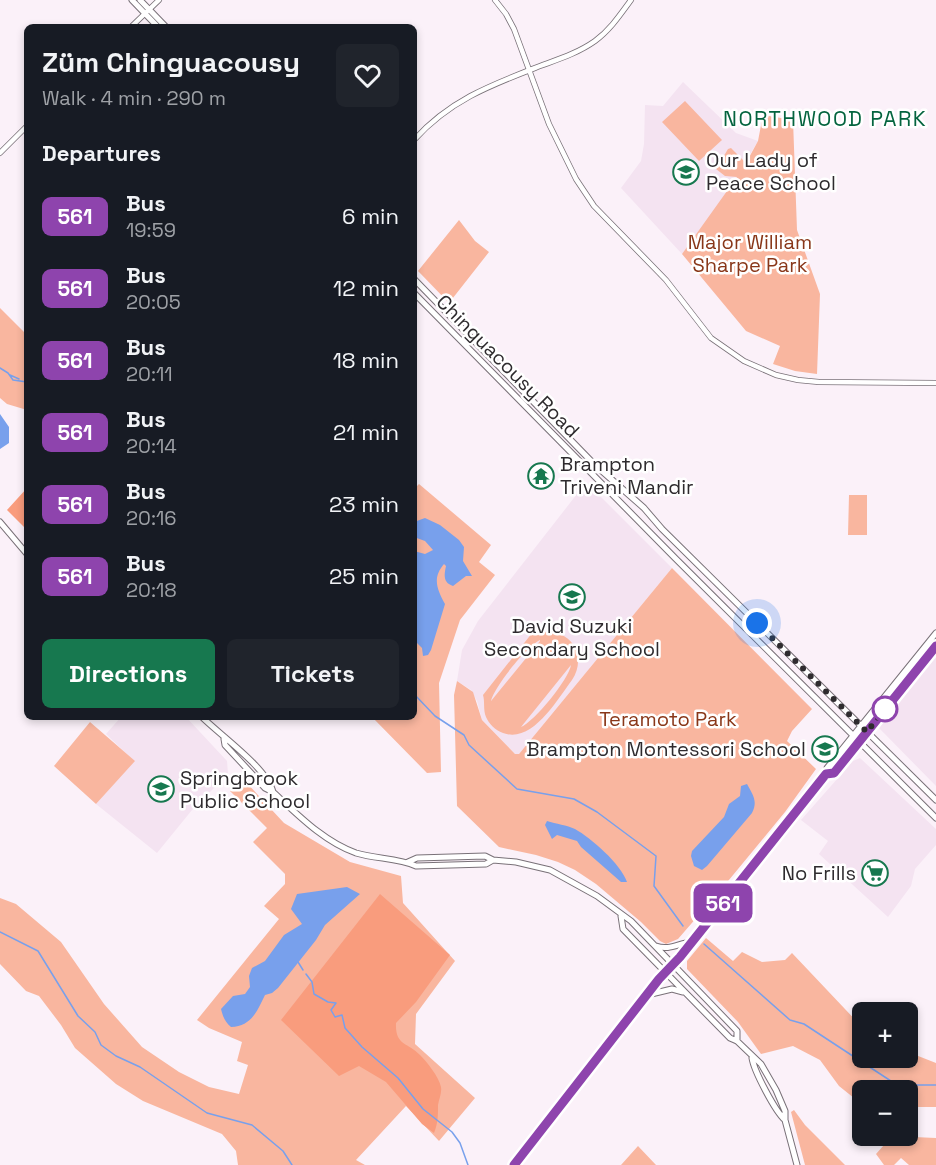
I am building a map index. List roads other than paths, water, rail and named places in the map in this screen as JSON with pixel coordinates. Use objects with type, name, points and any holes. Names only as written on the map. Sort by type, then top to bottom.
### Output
[{"type":"main road","points":[[132,0],[162,24]]},
{"type":"main road","points":[[140,0],[156,24]]},
{"type":"main road","name":"Chinguacousy Road","points":[[417,282],[594,464],[644,508],[662,529],[936,800]]},
{"type":"main road","name":"Chinguacousy Road","points":[[417,296],[936,818]]},
{"type":"main road","points":[[0,522],[24,550]]},
{"type":"main road","points":[[514,1165],[936,633]]},
{"type":"main road","points":[[826,774],[834,773],[936,646]]},
{"type":"main road","points":[[205,720],[265,788],[273,792],[309,825],[345,848],[374,858],[408,862],[416,866],[486,864],[494,860],[516,862],[550,870],[597,896],[621,916],[631,921],[738,1031],[736,1041]]},
{"type":"main road","points":[[621,916],[623,929],[752,1058],[753,1068],[778,1114],[784,1120],[797,1165]]},
{"type":"main road","points":[[650,941],[663,948],[692,942]]},
{"type":"main road","points":[[647,995],[672,989],[691,998]]},
{"type":"street","points":[[134,24],[159,0]]},
{"type":"street","points":[[495,0],[514,29],[561,152],[576,179],[594,206],[666,280],[711,338],[744,361],[776,375],[798,380],[936,383]]},
{"type":"street","points":[[417,137],[462,99],[579,51],[595,41],[610,29],[632,0]]},
{"type":"street","points":[[0,153],[24,129]]},
{"type":"water","points":[[0,414],[9,427],[9,443],[0,449]]},
{"type":"water","points":[[425,518],[440,525],[459,540],[464,547],[463,561],[472,576],[466,576],[453,586],[446,581],[446,566],[444,564],[440,569],[437,584],[445,604],[431,650],[428,655],[423,656],[422,648],[417,643],[417,552],[425,554],[433,550],[425,541],[417,538],[417,521]]},
{"type":"water","points":[[747,784],[755,801],[752,813],[707,866],[702,870],[694,866],[692,851],[724,817],[729,804],[740,796],[741,786]]},
{"type":"water","points":[[547,821],[582,833],[619,867],[627,882],[621,882],[577,841],[557,835],[552,839],[545,825]]},
{"type":"water","points":[[347,887],[360,894],[325,925],[278,988],[265,995],[253,1017],[244,1024],[231,1027],[224,1019],[221,1009],[233,996],[245,994],[250,987],[249,976],[252,968],[265,961],[284,935],[302,924],[291,909],[297,894]]},
{"type":"waterway","points":[[0,368],[13,380],[24,382]]},
{"type":"waterway","points":[[10,375],[19,379]]},
{"type":"waterway","points":[[417,697],[435,716],[464,735],[469,745],[517,789],[574,799],[597,812],[656,856],[654,886],[683,926]]},
{"type":"waterway","points":[[0,932],[38,951],[78,1016],[95,1032],[101,1045],[116,1056],[140,1067],[207,1113],[252,1125],[283,1151],[292,1165]]},
{"type":"waterway","points":[[704,944],[790,1020],[804,1024],[897,1085],[936,1085]]},
{"type":"waterway","points":[[298,962],[303,970]]},
{"type":"waterway","points":[[306,974],[312,982],[314,994],[328,1002],[336,1003],[331,1010],[335,1017],[342,1015],[345,1028],[362,1047],[398,1078],[423,1109],[452,1132],[460,1143],[468,1165]]},
{"type":"place","name":"Our Lady of Peace School","points":[[686,172]]},
{"type":"place","name":"Brampton Triveni Mandir","points":[[541,476]]},
{"type":"place","name":"David Suzuki Secondary School","points":[[572,597]]},
{"type":"place","name":"Brampton Montessori School","points":[[825,749]]},
{"type":"place","name":"Springbrook Public School","points":[[161,789]]},
{"type":"place","name":"No Frills","points":[[875,873]]},
{"type":"district","name":"NORTHWOOD PARK","points":[[825,119]]},
{"type":"park label","name":"Major William Sharpe Park","points":[[750,254]]},
{"type":"park label","name":"Teramoto Park","points":[[668,719]]}]
